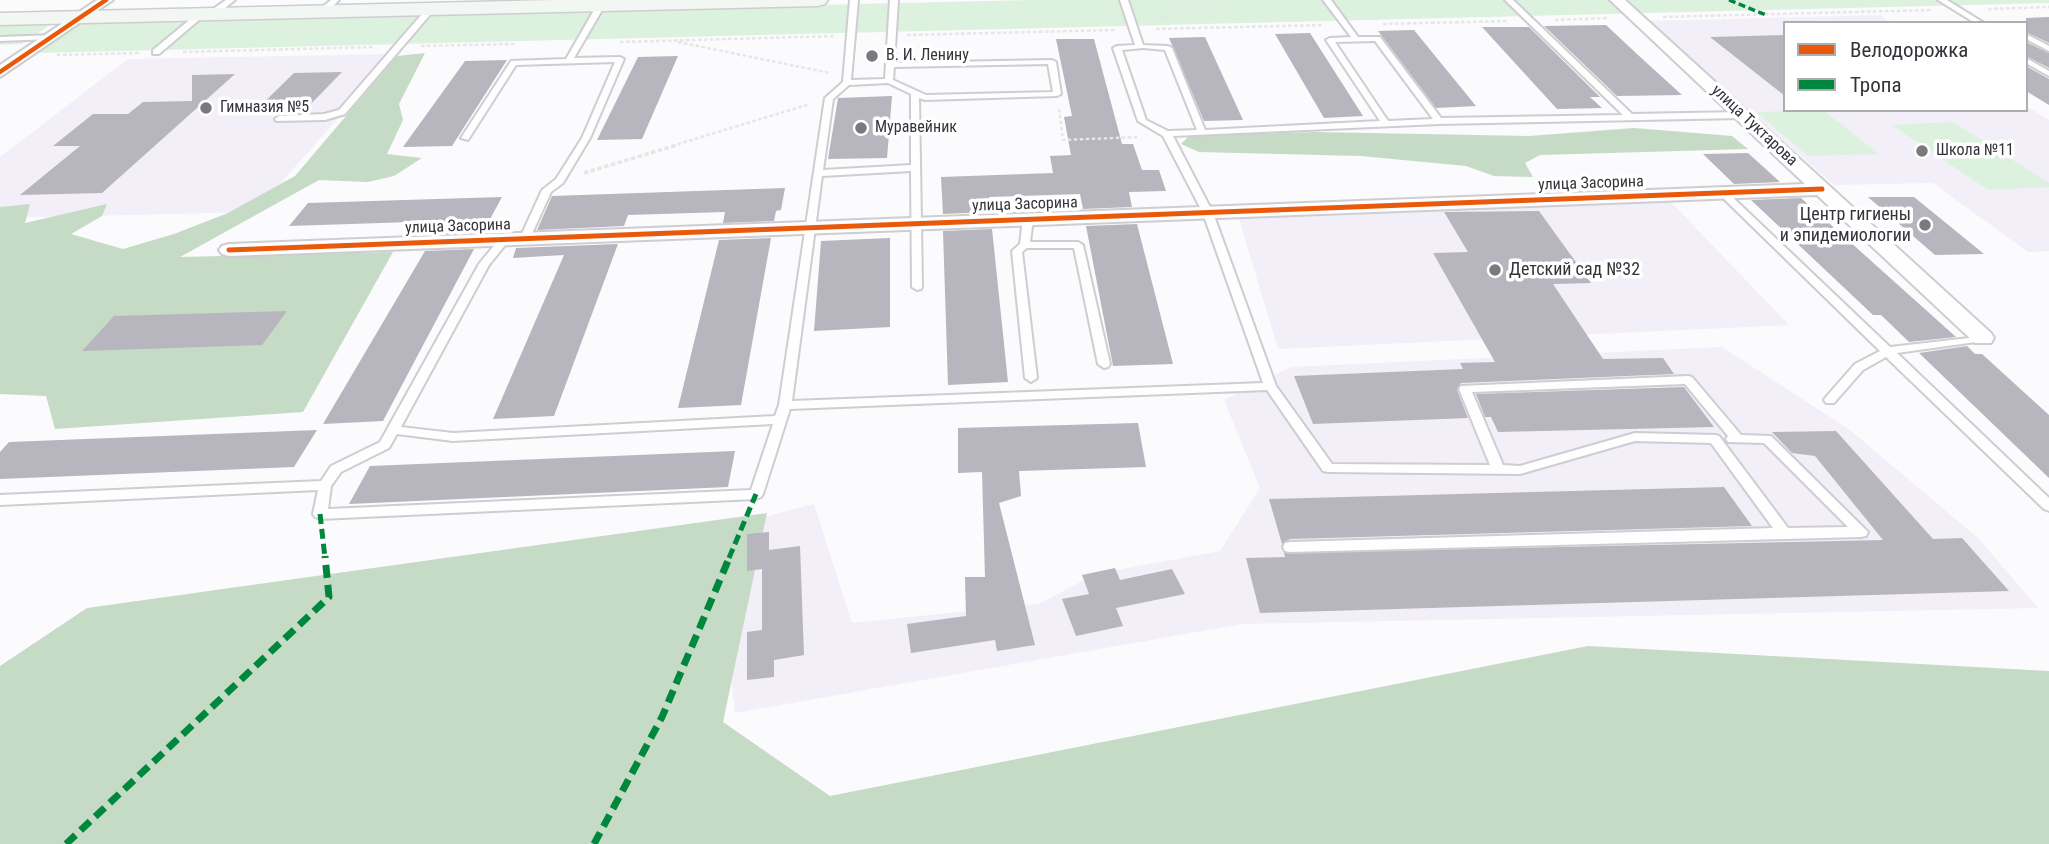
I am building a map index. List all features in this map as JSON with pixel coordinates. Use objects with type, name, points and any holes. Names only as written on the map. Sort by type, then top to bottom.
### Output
[{"type":"main road","points":[[0,19],[207,14],[329,6],[431,9],[818,0]]},
{"type":"street","points":[[0,72],[106,0]]},
{"type":"street","name":"улица Туктарова","points":[[1617,0],[1983,338]]},
{"type":"street","name":"улица Засорина","points":[[229,250],[1822,189]]},
{"type":"lane","points":[[156,52],[207,14],[231,0]]},
{"type":"lane","points":[[466,138],[514,63],[620,59],[586,138],[560,181],[547,190],[515,239],[484,264],[385,445],[336,469],[325,485],[320,514],[756,494],[785,405],[829,98],[847,80],[854,0]]},
{"type":"lane","points":[[889,81],[894,0]]},
{"type":"lane","points":[[1124,0],[1140,47],[1117,48],[1142,121],[1167,134],[1439,121],[1741,115]]},
{"type":"lane","points":[[1327,0],[1356,39]]},
{"type":"lane","points":[[1509,0],[1630,117]]},
{"type":"lane","points":[[1942,0],[1978,21]]},
{"type":"lane","points":[[569,61],[599,3]]},
{"type":"lane","points":[[279,119],[325,117],[342,112],[431,9]]},
{"type":"lane","points":[[0,39],[51,37]]},
{"type":"lane","points":[[2028,37],[2049,49]]},
{"type":"lane","points":[[1385,124],[1330,40],[1377,39],[1439,121]]},
{"type":"lane","points":[[1146,47],[1168,48],[1202,132]]},
{"type":"lane","points":[[2028,61],[2049,74]]},
{"type":"lane","points":[[847,80],[889,81],[925,98],[1057,94],[1052,62],[890,65]]},
{"type":"lane","points":[[915,93],[914,224],[917,287]]},
{"type":"lane","points":[[1167,134],[1208,213],[1270,386],[1328,468],[1520,470],[1634,437],[1767,439],[1861,533],[1290,547]]},
{"type":"lane","points":[[818,173],[914,168]]},
{"type":"lane","points":[[1723,193],[2049,506]]},
{"type":"lane","points":[[1026,245],[1028,219]]},
{"type":"lane","points":[[1031,378],[1017,251],[1026,245],[1078,245],[1104,364]]},
{"type":"lane","points":[[1830,400],[1859,367],[1888,351],[1983,338]]},
{"type":"lane","points":[[1498,470],[1465,389],[1688,380],[1738,439]]},
{"type":"lane","points":[[785,405],[1270,386]]},
{"type":"lane","points":[[394,430],[453,437],[780,420]]},
{"type":"lane","points":[[1715,439],[1784,533]]},
{"type":"lane","points":[[0,500],[325,485]]},
{"type":"path","points":[[1133,27],[1224,0]]},
{"type":"path","points":[[1637,18],[2049,7]]},
{"type":"path","points":[[670,40],[847,80]]},
{"type":"path","points":[[1057,94],[1063,140],[1167,134]]},
{"type":"path","points":[[560,181],[829,98]]},
{"type":"shaded area","name":"Школа №11","points":[[1880,15],[1889,21],[1783,21],[1783,112],[2028,112],[2028,107],[2049,120],[2049,251],[2028,252],[1933,183],[1834,185],[1646,21]]},
{"type":"shaded area","name":"Гимназия №5","points":[[395,54],[255,212],[0,218],[0,157],[128,59]]},
{"type":"shaded area","name":"Детский сад №32","points":[[1669,200],[1789,325],[1278,349],[1238,216]]},
{"type":"shaded area","points":[[1722,347],[1850,430],[1978,538],[2038,608],[1242,624],[735,713],[714,530],[814,504],[852,623],[1039,604],[1095,574],[1220,551],[1260,488],[1224,400],[1291,367]]},
{"type":"green space","points":[[1031,0],[2049,0],[2049,3],[39,53],[82,22]]},
{"type":"green space","points":[[53,23],[22,44],[0,45],[0,25]]},
{"type":"green space","points":[[425,53],[399,104],[403,120],[387,154],[422,158],[394,176],[368,182],[319,180],[180,257],[393,252],[303,412],[55,429],[46,396],[0,394],[0,207],[30,204],[25,223],[107,204],[102,216],[71,234],[123,249],[174,234],[228,213],[295,176],[397,56]]},
{"type":"green space","points":[[1756,112],[1826,112],[1879,154],[1808,156]]},
{"type":"green space","points":[[1953,122],[2049,183],[2049,187],[1988,190],[1892,125]]},
{"type":"green space","points":[[1634,128],[1732,136],[1748,149],[1540,155],[1525,163],[1533,177],[1494,176],[1466,166],[1361,156],[1199,152],[1181,144],[1189,136],[1315,132],[1529,136]]},
{"type":"green space","points":[[767,513],[723,722],[830,796],[1588,646],[2049,671],[2049,844],[0,844],[0,666],[87,608]]},
{"type":"building","points":[[2049,17],[2049,43],[2028,33],[2026,18]]},
{"type":"building","points":[[1606,25],[1682,95],[1617,96],[1544,26]]},
{"type":"building","points":[[1482,27],[1529,27],[1600,97],[1590,97],[1602,108],[1557,109]]},
{"type":"building","points":[[1414,30],[1476,106],[1436,108],[1378,31]]},
{"type":"building","points":[[1310,33],[1363,116],[1324,118],[1275,34]]},
{"type":"building","points":[[1783,35],[1783,94],[1710,37]]},
{"type":"building","points":[[1205,37],[1243,120],[1204,121],[1169,38]]},
{"type":"building","points":[[1056,39],[1094,39],[1122,144],[1133,144],[1142,170],[1159,170],[1166,191],[1129,192],[1132,207],[1083,209],[1080,194],[989,197],[991,212],[943,214],[941,177],[1053,173],[1050,156],[1071,155],[1064,117],[1072,116]]},
{"type":"building","points":[[2028,43],[2049,53],[2049,68],[2028,57]]},
{"type":"building","points":[[678,56],[642,139],[597,140],[638,57]]},
{"type":"building","points":[[507,60],[452,146],[403,147],[465,61]]},
{"type":"building","points":[[2028,67],[2049,79],[2049,105],[2028,92]]},
{"type":"building","points":[[342,72],[306,109],[256,110],[294,73]]},
{"type":"building","points":[[235,74],[102,193],[20,195],[80,146],[53,146],[93,114],[128,114],[143,102],[192,101],[192,75]]},
{"type":"building","name":"Муравейник","points":[[892,96],[887,158],[828,159],[838,98]]},
{"type":"building","points":[[1748,153],[1780,182],[1734,184],[1703,154]]},
{"type":"building","points":[[785,188],[781,210],[776,211],[774,221],[723,223],[725,212],[628,215],[624,226],[537,230],[552,196]]},
{"type":"building","points":[[502,197],[483,232],[435,234],[442,221],[289,226],[308,203]]},
{"type":"building","name":"Центр гигиены и эпидемиологии","points":[[1868,197],[1914,197],[1984,254],[1935,255]]},
{"type":"building","points":[[1801,198],[1956,337],[1909,342],[1881,315],[1873,315],[1751,200]]},
{"type":"building","points":[[1539,211],[1591,283],[1553,284],[1603,359],[1663,358],[1674,374],[1461,383],[1457,390],[1468,418],[1313,424],[1294,376],[1463,369],[1460,363],[1495,362],[1433,253],[1468,252],[1444,212]]},
{"type":"building","points":[[1137,224],[1173,364],[1113,366],[1086,226]]},
{"type":"building","points":[[992,229],[1008,382],[948,385],[943,231]]},
{"type":"building","points":[[771,238],[741,405],[678,408],[719,240]]},
{"type":"building","points":[[890,238],[890,327],[814,331],[821,241]]},
{"type":"building","points":[[618,244],[554,416],[493,419],[564,255],[513,258],[516,248]]},
{"type":"building","points":[[474,249],[383,421],[323,424],[425,251]]},
{"type":"building","points":[[287,311],[262,345],[82,351],[114,316]]},
{"type":"building","points":[[1967,346],[1975,354],[1982,354],[2049,415],[2049,478],[1919,353]]},
{"type":"building","points":[[1684,387],[1714,427],[1498,432],[1491,417],[1485,417],[1476,394]]},
{"type":"building","points":[[1138,423],[1146,467],[1019,471],[1021,496],[999,503],[1035,645],[997,651],[995,640],[911,653],[907,624],[966,616],[965,577],[985,577],[982,472],[958,473],[958,428]]},
{"type":"building","points":[[317,430],[294,467],[0,479],[0,452],[9,442]]},
{"type":"building","points":[[1836,431],[1933,539],[1962,538],[2009,591],[1260,613],[1246,558],[1285,557],[1284,553],[1883,540],[1815,456],[1792,453],[1772,432]]},
{"type":"building","points":[[735,451],[728,487],[349,504],[370,466]]},
{"type":"building","points":[[1724,487],[1752,526],[1290,539],[1282,544],[1269,499]]},
{"type":"building","points":[[769,532],[769,550],[800,546],[804,655],[774,660],[774,677],[747,680],[747,632],[762,630],[762,569],[747,571],[747,534]]},
{"type":"building","points":[[1115,568],[1120,580],[1172,569],[1185,594],[1116,608],[1123,626],[1076,636],[1062,599],[1089,594],[1082,575]]},
{"type":"marked path","points":[[1729,0],[1766,15]]},
{"type":"marked path","points":[[594,844],[662,717],[756,494]]},
{"type":"marked path","points":[[66,844],[329,597],[320,514]]},
{"type":"cycle path","points":[[0,72],[106,0]]},
{"type":"cycle path","points":[[229,250],[1822,189]]},
{"type":"place","name":"В. И. Ленину","points":[[872,56]]},
{"type":"place","name":"Гимназия №5","points":[[206,108]]},
{"type":"place","name":"Муравейник","points":[[861,128]]},
{"type":"place","name":"Школа №11","points":[[1922,151]]},
{"type":"place","name":"Центр гигиены и эпидемиологии","points":[[1925,225]]},
{"type":"place","name":"Детский сад №32","points":[[1495,270]]}]
